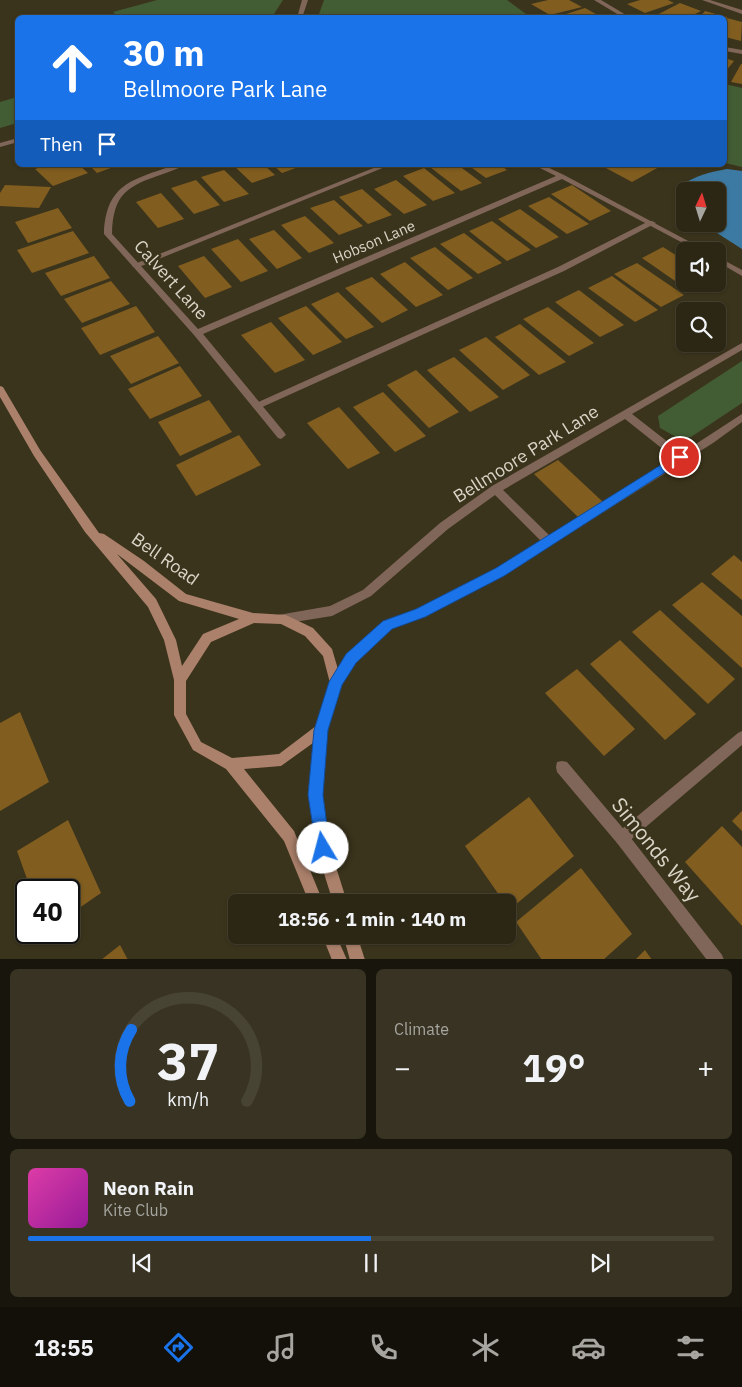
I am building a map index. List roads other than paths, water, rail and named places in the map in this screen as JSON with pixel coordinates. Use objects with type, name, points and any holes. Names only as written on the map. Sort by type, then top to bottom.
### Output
[{"type":"street","points":[[301,15],[305,0]]},
{"type":"street","points":[[597,0],[624,15]]},
{"type":"street","points":[[705,0],[742,12]]},
{"type":"street","points":[[727,49],[742,52]]},
{"type":"street","points":[[0,145],[15,141]]},
{"type":"street","name":"Calvert Lane","points":[[176,167],[128,186],[112,201],[107,217],[108,234],[198,333],[281,435]]},
{"type":"street","points":[[136,265],[382,167]]},
{"type":"street","points":[[542,167],[687,242]]},
{"type":"street","name":"Hobson Lane","points":[[198,333],[562,176]]},
{"type":"street","points":[[257,406],[552,273],[652,223]]},
{"type":"street","points":[[726,264],[742,273]]},
{"type":"street","name":"Bellmoore Park Lane","points":[[282,619],[332,611],[367,593],[444,526],[496,488],[742,346]]},
{"type":"street","name":"Bell Road","points":[[0,390],[37,454],[89,529],[152,603],[170,640],[180,680],[180,716],[198,746],[231,764],[289,836],[313,894]]},
{"type":"street","points":[[625,414],[680,457]]},
{"type":"street","points":[[337,894],[323,848],[315,795],[321,730],[336,682],[351,659],[387,625],[421,613],[500,572],[742,417]]},
{"type":"street","points":[[496,488],[548,541]]},
{"type":"street","name":"Bell Road","points":[[89,529],[140,564],[183,598],[253,618],[282,619],[309,632],[328,654],[336,682]]},
{"type":"street","name":"Bell Road","points":[[180,680],[207,638],[253,618]]},
{"type":"street","points":[[231,764],[281,760],[321,730]]},
{"type":"street","points":[[622,838],[742,737]]},
{"type":"street","name":"Simonds Way","points":[[562,767],[622,838],[716,959]]},
{"type":"street","points":[[333,944],[340,959]]},
{"type":"street","points":[[353,944],[358,959]]},
{"type":"water","points":[[727,169],[742,171],[742,249],[715,232],[726,232],[726,182],[686,182]]}]
